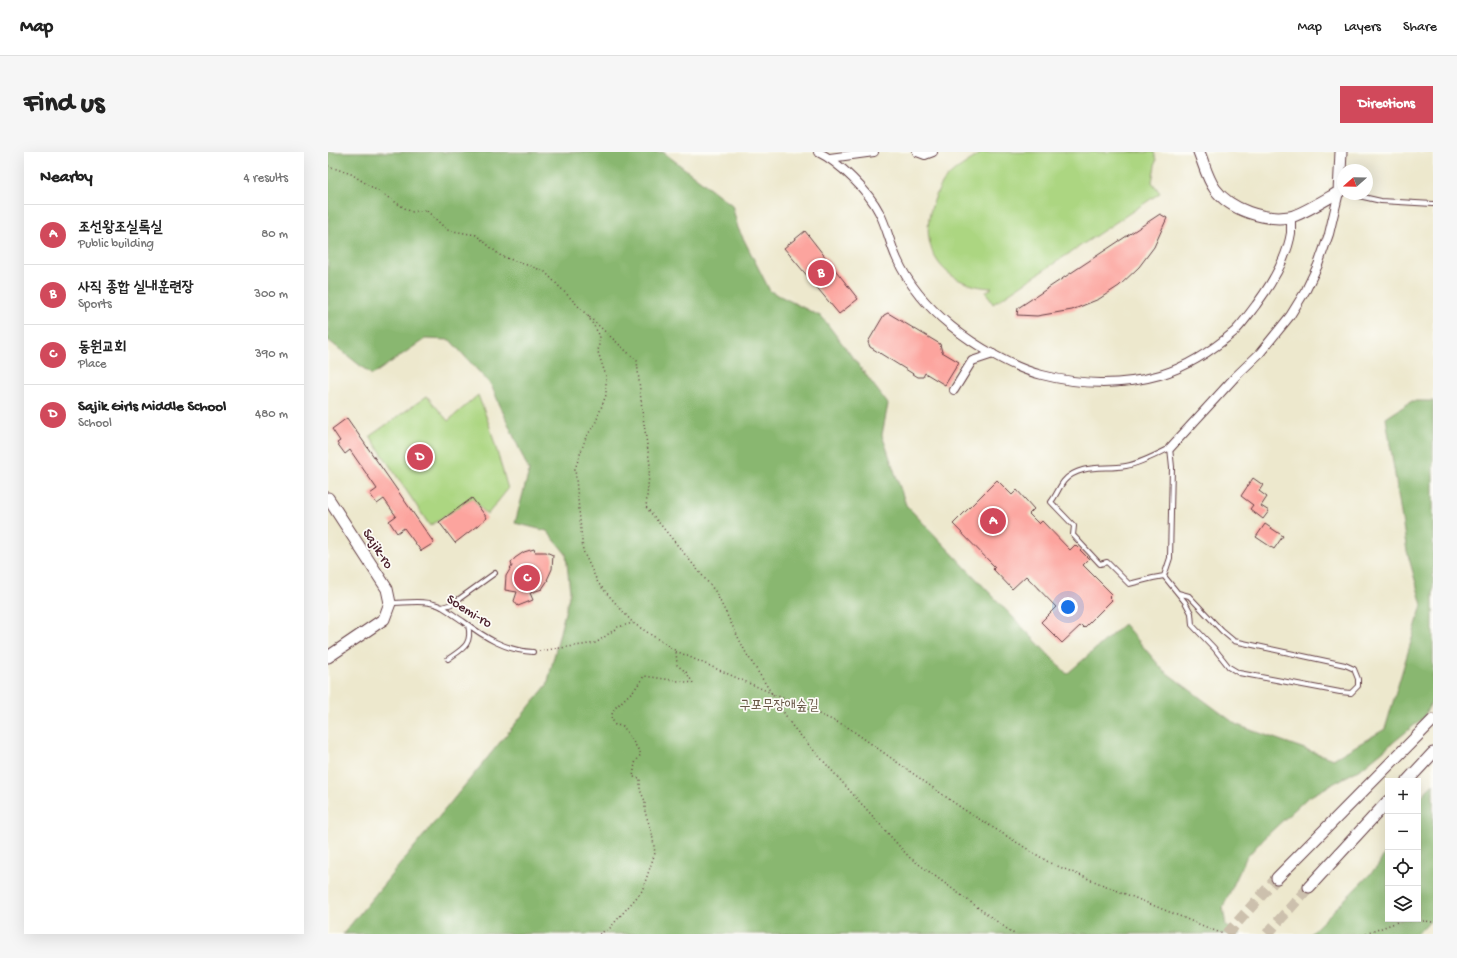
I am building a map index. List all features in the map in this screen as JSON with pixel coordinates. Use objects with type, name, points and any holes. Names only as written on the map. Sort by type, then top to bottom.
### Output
[{"type":"main road","points":[[1199,152],[1207,174],[1215,189],[1227,201],[1243,210],[1259,215],[1274,218],[1291,217],[1337,194]]},
{"type":"main road","points":[[1341,152],[1341,164]]},
{"type":"main road","name":"Sajik-ro","points":[[328,498],[387,589],[390,603]]},
{"type":"main road","points":[[328,656],[384,619],[390,603]]},
{"type":"main road","points":[[1277,878],[1433,720]]},
{"type":"main road","points":[[1410,778],[1433,753]]},
{"type":"main road","points":[[1309,887],[1385,804]]},
{"type":"street","points":[[818,152],[830,158],[866,194],[879,212],[897,259],[908,279],[919,295],[952,327],[993,354],[1018,367],[1040,375],[1087,383],[1109,383],[1160,375],[1182,366],[1201,355],[1236,330],[1262,296],[1275,275],[1291,234],[1291,217]]},
{"type":"street","points":[[830,158],[874,152]]},
{"type":"street","points":[[917,152],[924,155],[933,152]]},
{"type":"street","points":[[1170,448],[1236,376],[1260,353],[1290,316],[1306,290],[1318,265],[1339,200]]},
{"type":"street","points":[[954,390],[972,361],[993,354]]},
{"type":"lane","points":[[1373,199],[1433,204]]},
{"type":"lane","points":[[1170,448],[1172,467],[1170,558],[1164,576],[1129,584],[1107,562],[1100,564],[1073,535],[1074,526],[1051,502],[1065,480],[1088,468],[1128,466],[1154,457],[1170,448]]},
{"type":"lane","points":[[442,607],[452,604],[495,573]]},
{"type":"lane","points":[[1164,576],[1185,602],[1191,613],[1192,625],[1214,648],[1229,667],[1238,673],[1340,692],[1351,693],[1358,686],[1358,679],[1354,669],[1345,665],[1234,641],[1222,631],[1189,596],[1178,593]]},
{"type":"lane","name":"Soemi-ro","points":[[390,603],[422,602],[442,607],[490,640],[520,652],[533,652]]},
{"type":"lane","points":[[448,659],[464,648],[468,642],[470,634],[468,625]]},
{"type":"path","points":[[328,166],[351,174],[411,212],[426,210],[447,230],[476,235],[501,256],[544,271],[586,314],[637,361],[650,465],[646,507],[715,591],[746,654],[793,727],[909,857],[1014,934]]},
{"type":"path","points":[[586,314],[600,336],[598,352],[606,376],[606,395],[595,424],[586,437],[575,469],[583,552],[598,583],[633,623],[676,651],[846,726],[963,809],[1050,863],[1223,934]]},
{"type":"path","points":[[533,652],[596,643],[618,627],[633,623]]},
{"type":"path","points":[[599,934],[610,928],[642,891],[654,853],[652,832],[645,812],[645,801],[640,790],[640,778],[633,777],[635,763],[641,754],[623,726],[615,725],[611,717],[614,709],[635,689],[644,676],[693,683],[686,672],[677,666],[676,651]]},
{"type":"path","points":[[1366,934],[1405,919],[1433,922]]},
{"type":"green space","name":"구포무장애숲길","points":[[328,152],[663,152],[732,205],[738,228],[770,291],[822,317],[888,404],[882,435],[906,505],[1067,674],[1124,624],[1163,670],[1237,725],[1333,759],[1385,729],[1422,605],[1407,551],[1386,418],[1412,401],[1433,401],[1433,699],[1423,718],[1362,768],[1307,798],[1263,839],[1246,858],[1223,907],[1226,926],[1241,934],[343,934],[547,685],[570,592],[566,554],[547,531],[515,523],[529,471],[491,385],[450,340],[425,339],[372,375],[328,340]]},
{"type":"green space","points":[[983,152],[1154,152],[1156,160],[1152,182],[1160,193],[993,304],[986,292],[992,288],[976,286],[962,281],[950,274],[940,265],[933,253],[929,240],[928,225],[931,209],[936,195],[944,181],[962,165]]},
{"type":"green space","points":[[478,395],[489,424],[508,489],[487,515],[472,498],[430,526],[370,436],[427,396],[448,421]]},
{"type":"green space","points":[[1433,784],[1433,919],[1416,934],[1310,934],[1378,866],[1385,853],[1385,922],[1421,922],[1421,796]]},
{"type":"building","points":[[1160,214],[1167,218],[1154,247],[1139,267],[1119,286],[1099,299],[1072,310],[1037,316],[1017,315],[1018,308]]},
{"type":"building","points":[[805,231],[858,299],[839,314],[784,248]]},
{"type":"building","points":[[888,313],[940,344],[942,352],[959,362],[945,385],[925,373],[923,377],[918,377],[870,347],[868,342],[884,315]]},
{"type":"building","points":[[347,418],[434,543],[421,551],[404,528],[397,533],[389,521],[396,516],[384,499],[377,504],[370,494],[377,489],[350,450],[345,454],[337,443],[340,441],[332,429]]},
{"type":"building","points":[[1253,478],[1263,485],[1259,491],[1267,497],[1261,506],[1269,511],[1263,519],[1250,509],[1253,505],[1241,496]]},
{"type":"building","points":[[997,480],[1012,495],[1017,490],[1034,509],[1029,514],[1039,524],[1042,521],[1070,550],[1075,545],[1089,559],[1083,565],[1112,594],[1109,597],[1112,600],[1084,628],[1081,625],[1062,643],[1041,622],[1056,607],[1026,576],[1012,589],[993,569],[995,567],[953,524]]},
{"type":"building","points":[[472,498],[487,518],[455,543],[439,522]]},
{"type":"building","points":[[1265,524],[1283,536],[1274,549],[1256,537]]},
{"type":"building","points":[[534,549],[535,552],[546,552],[553,555],[552,569],[548,580],[542,589],[530,593],[533,600],[518,606],[514,601],[517,592],[505,590],[506,576],[512,566],[511,563],[515,558],[524,552]]},
{"type":"tunnel","points":[[1227,934],[1277,878]]},
{"type":"tunnel","points":[[1267,934],[1309,887]]},
{"type":"place","name":"사직 종합 실내훈련장","points":[[821,273]]},
{"type":"place","name":"Sajik Girls Middle School","points":[[420,457]]},
{"type":"place","name":"조선왕조실록실","points":[[993,521]]},
{"type":"place","name":"동원교회","points":[[527,578]]}]
